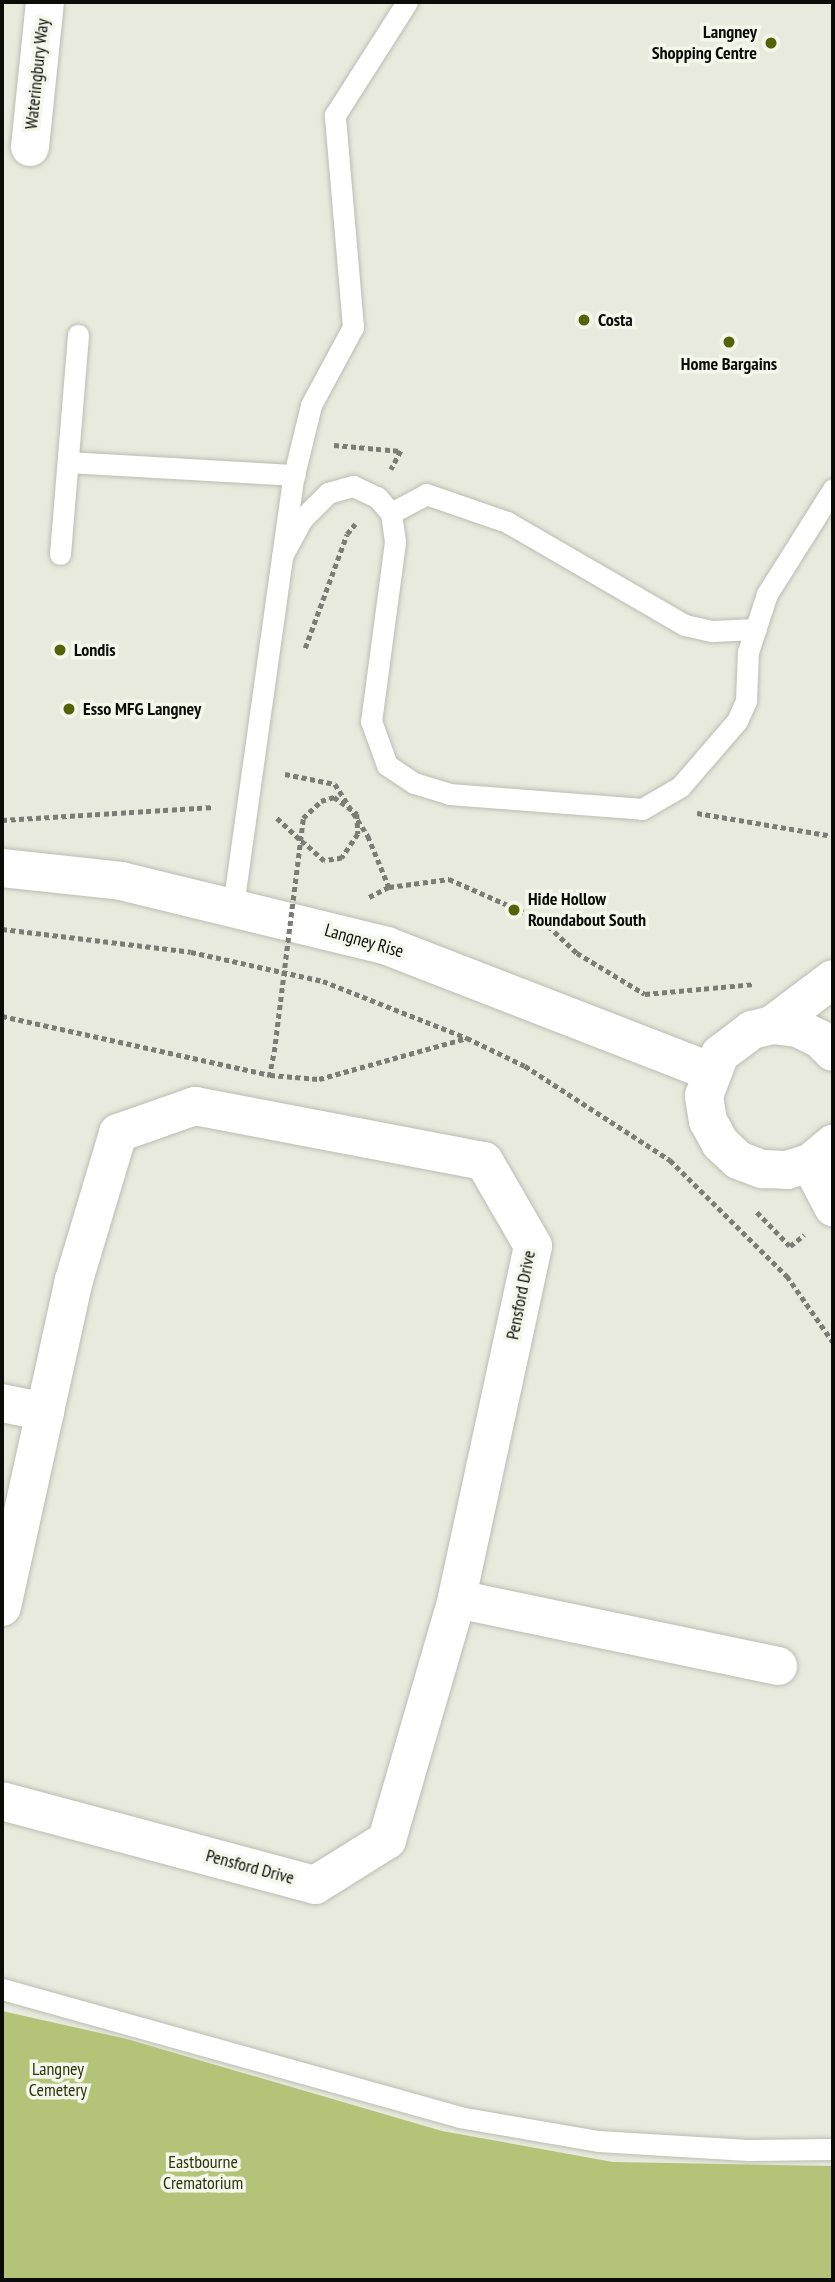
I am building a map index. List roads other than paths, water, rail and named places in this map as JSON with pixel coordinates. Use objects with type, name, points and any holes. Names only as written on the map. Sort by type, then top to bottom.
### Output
[{"type":"street","name":"Wateringbury Way","points":[[30,147],[45,2]]},
{"type":"street","name":"Langney Rise","points":[[2,868],[121,881],[233,906],[387,946],[710,1071]]},
{"type":"street","points":[[833,979],[772,1025],[735,1040],[710,1071],[704,1096],[708,1121],[720,1143],[738,1160],[762,1169],[786,1170],[822,1154],[833,1207]]},
{"type":"street","points":[[772,1025],[797,1028],[820,1038],[833,1052]]},
{"type":"street","name":"Pensford Drive","points":[[2,1607],[74,1280],[118,1133],[195,1106],[484,1161],[533,1246],[457,1599],[387,1840],[315,1885],[2,1801]]},
{"type":"street","points":[[2,1402],[45,1412]]},
{"type":"street","points":[[457,1599],[778,1666]]},
{"type":"lane","points":[[233,906],[295,475],[311,405],[353,327],[335,115],[407,2]]},
{"type":"lane","points":[[60,554],[78,335]]},
{"type":"lane","points":[[69,462],[295,475]]},
{"type":"lane","points":[[282,556],[302,519],[328,493],[352,486],[384,505],[395,542],[371,721],[387,765],[414,783],[449,794],[642,809],[666,795],[716,749],[737,721],[746,701],[748,652],[767,594],[833,489]]},
{"type":"lane","points":[[384,505],[426,494],[507,522],[685,625],[712,631],[755,629]]},
{"type":"lane","points":[[2,1989],[459,2117],[598,2141],[833,2149]]},
{"type":"place","name":"Langney Shopping Centre","points":[[771,43]]},
{"type":"place","name":"Costa","points":[[584,320]]},
{"type":"place","name":"Home Bargains","points":[[729,342]]},
{"type":"place","name":"Londis","points":[[60,650]]},
{"type":"place","name":"Esso MFG Langney","points":[[69,709]]},
{"type":"place","name":"Hide Hollow Roundabout South","points":[[514,910]]},
{"type":"park label","name":"Langney Cemetery","points":[[58,2080]]},
{"type":"park label","name":"Eastbourne Crematorium","points":[[203,2173]]}]
